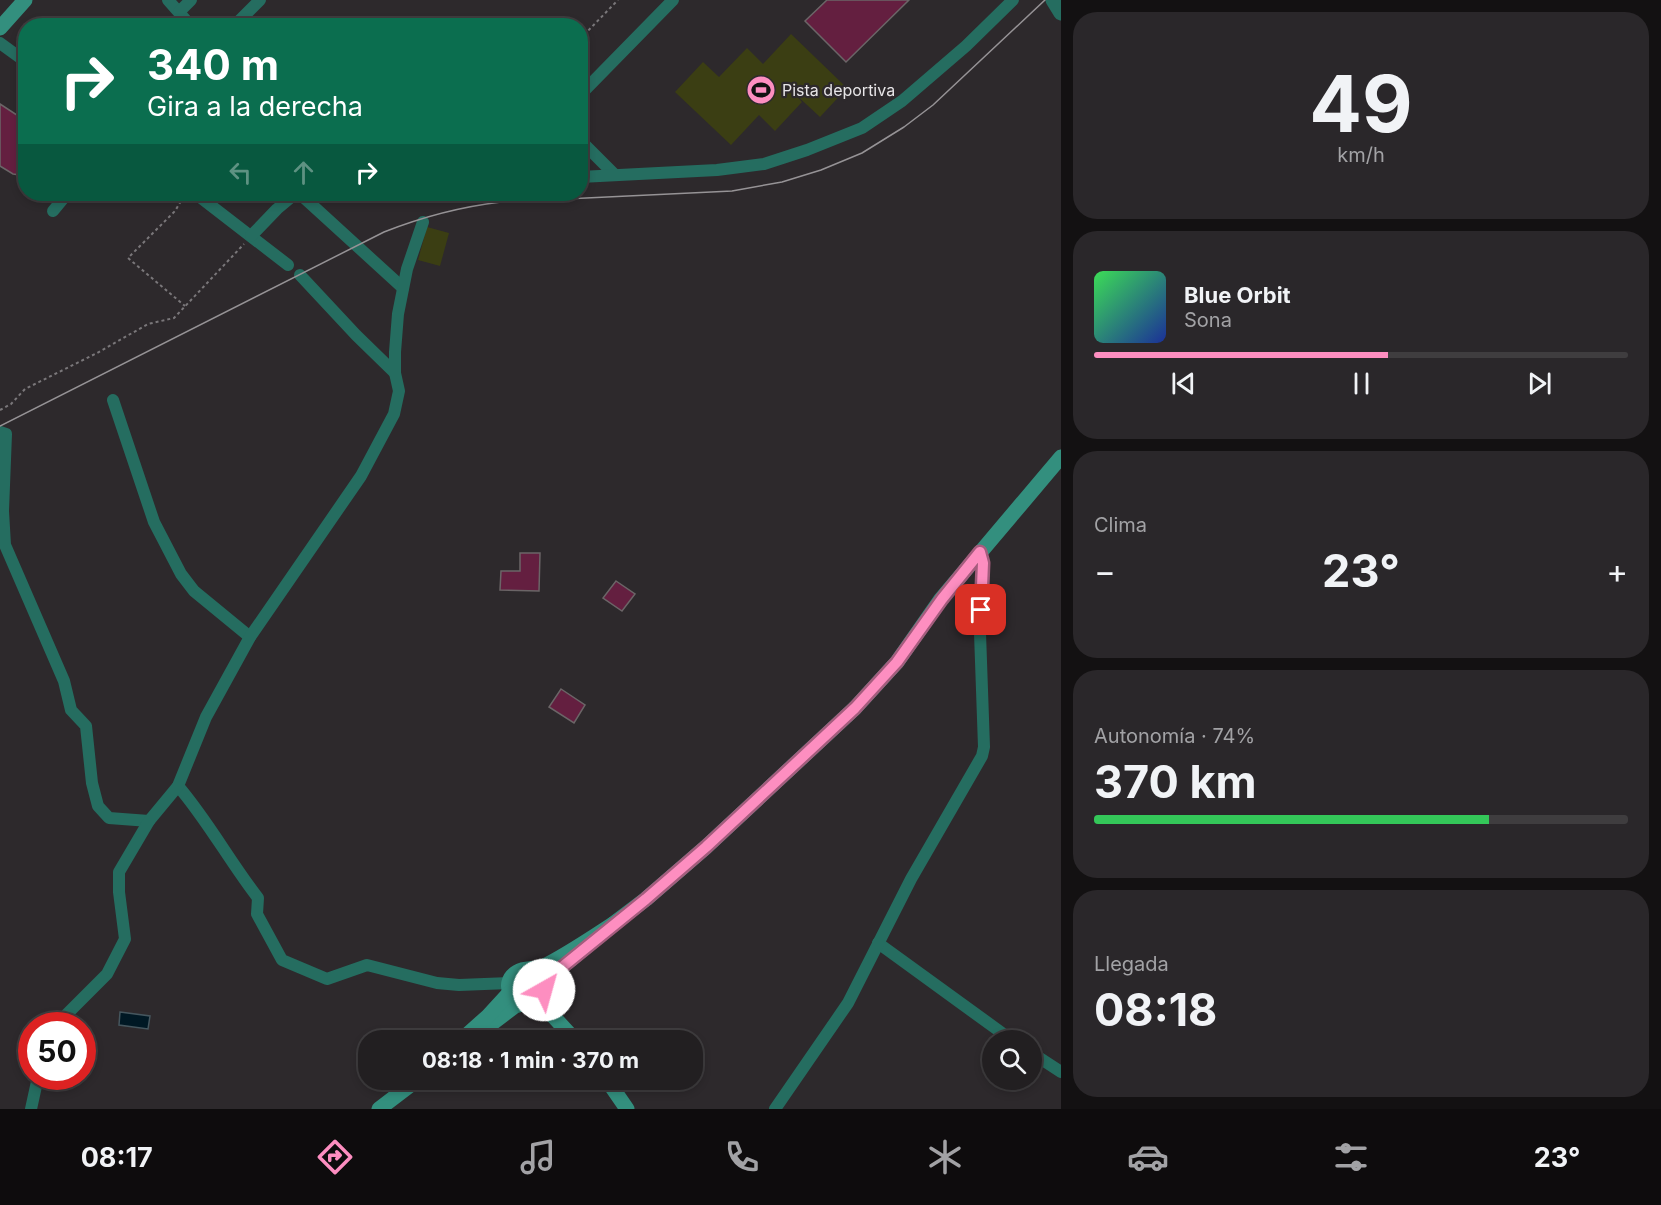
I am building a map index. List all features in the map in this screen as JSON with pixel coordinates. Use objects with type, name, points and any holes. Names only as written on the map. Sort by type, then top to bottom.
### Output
[{"type":"main road","points":[[0,28],[25,0]]},
{"type":"main road","points":[[483,1030],[515,1006],[536,997],[556,972],[706,847],[855,708],[897,662],[942,599],[1061,457]]},
{"type":"main road","points":[[532,970],[557,959],[613,924]]},
{"type":"main road","points":[[472,1030],[488,1016],[510,987],[513,976],[518,972],[525,969],[532,970],[541,976],[536,997]]},
{"type":"main road","points":[[510,987],[517,1002],[536,997]]},
{"type":"main road","points":[[536,997],[566,1030]]},
{"type":"main road","points":[[379,1109],[404,1090]]},
{"type":"main road","points":[[614,1090],[627,1109]]},
{"type":"street","points":[[168,0],[184,18]]},
{"type":"street","points":[[179,12],[191,0]]},
{"type":"street","points":[[242,18],[260,0]]},
{"type":"street","points":[[588,87],[673,0]]},
{"type":"street","points":[[588,177],[717,170],[764,164],[862,128],[902,101],[966,46],[1013,0]]},
{"type":"street","points":[[0,43],[18,56]]},
{"type":"street","points":[[588,148],[615,175]]},
{"type":"street","points":[[52,211],[61,201]]},
{"type":"street","points":[[205,201],[288,265]]},
{"type":"street","points":[[251,236],[288,201]]},
{"type":"street","points":[[308,201],[403,288]]},
{"type":"street","points":[[69,1012],[107,975],[124,939],[119,872],[149,821],[178,786],[206,717],[250,637],[362,476],[394,414],[399,391],[395,373],[396,338],[403,288],[423,222]]},
{"type":"street","points":[[300,275],[395,373]]},
{"type":"street","points":[[113,400],[153,522],[181,574],[194,591],[250,637]]},
{"type":"street","points":[[0,432],[6,435],[3,512],[5,546],[64,681],[71,710],[86,726],[92,783],[98,807],[109,818],[149,821]]},
{"type":"street","points":[[776,1109],[848,1003],[933,840],[982,756],[984,737],[980,633],[983,563],[980,552]]},
{"type":"street","points":[[178,786],[194,804],[232,864],[258,898],[257,914],[282,960],[327,979],[367,965],[437,983],[510,987]]},
{"type":"street","points":[[878,943],[998,1030]]},
{"type":"street","points":[[1042,1060],[1061,1072]]},
{"type":"street","points":[[31,1109],[35,1090]]},
{"type":"path","points":[[588,31],[618,0]]},
{"type":"path","points":[[181,201],[175,211],[128,258],[185,306]]},
{"type":"path","points":[[0,410],[11,404],[25,389],[97,353],[148,324],[174,318],[251,236]]},
{"type":"green space","points":[[791,34],[847,88],[820,117],[793,92],[802,102],[775,131],[759,115],[731,145],[675,92],[703,62],[719,77],[747,48],[763,64]]},
{"type":"green space","points":[[427,227],[449,233],[440,266],[418,260]]},
{"type":"water","points":[[120,1012],[150,1016],[148,1029],[119,1025]]},
{"type":"building","points":[[827,0],[909,0],[846,62],[805,21]]},
{"type":"building","points":[[0,104],[18,116],[18,175],[0,166]]},
{"type":"building","points":[[520,553],[540,553],[539,591],[500,590],[501,571],[520,571]]},
{"type":"building","points":[[616,581],[635,594],[622,611],[603,598]]},
{"type":"building","points":[[561,689],[585,705],[574,723],[549,707]]},
{"type":"tram line","points":[[588,198],[732,191],[782,182],[821,170],[862,153],[904,127],[933,105],[1045,0]]},
{"type":"tram line","points":[[0,426],[384,232],[456,210],[501,202],[522,201]]},
{"type":"place","name":"Pista deportiva","points":[[761,90]]},
{"type":"route","points":[[544,990],[544,985],[556,972],[706,847],[855,708],[897,662],[942,599],[980,552],[983,563],[981,610]]}]
